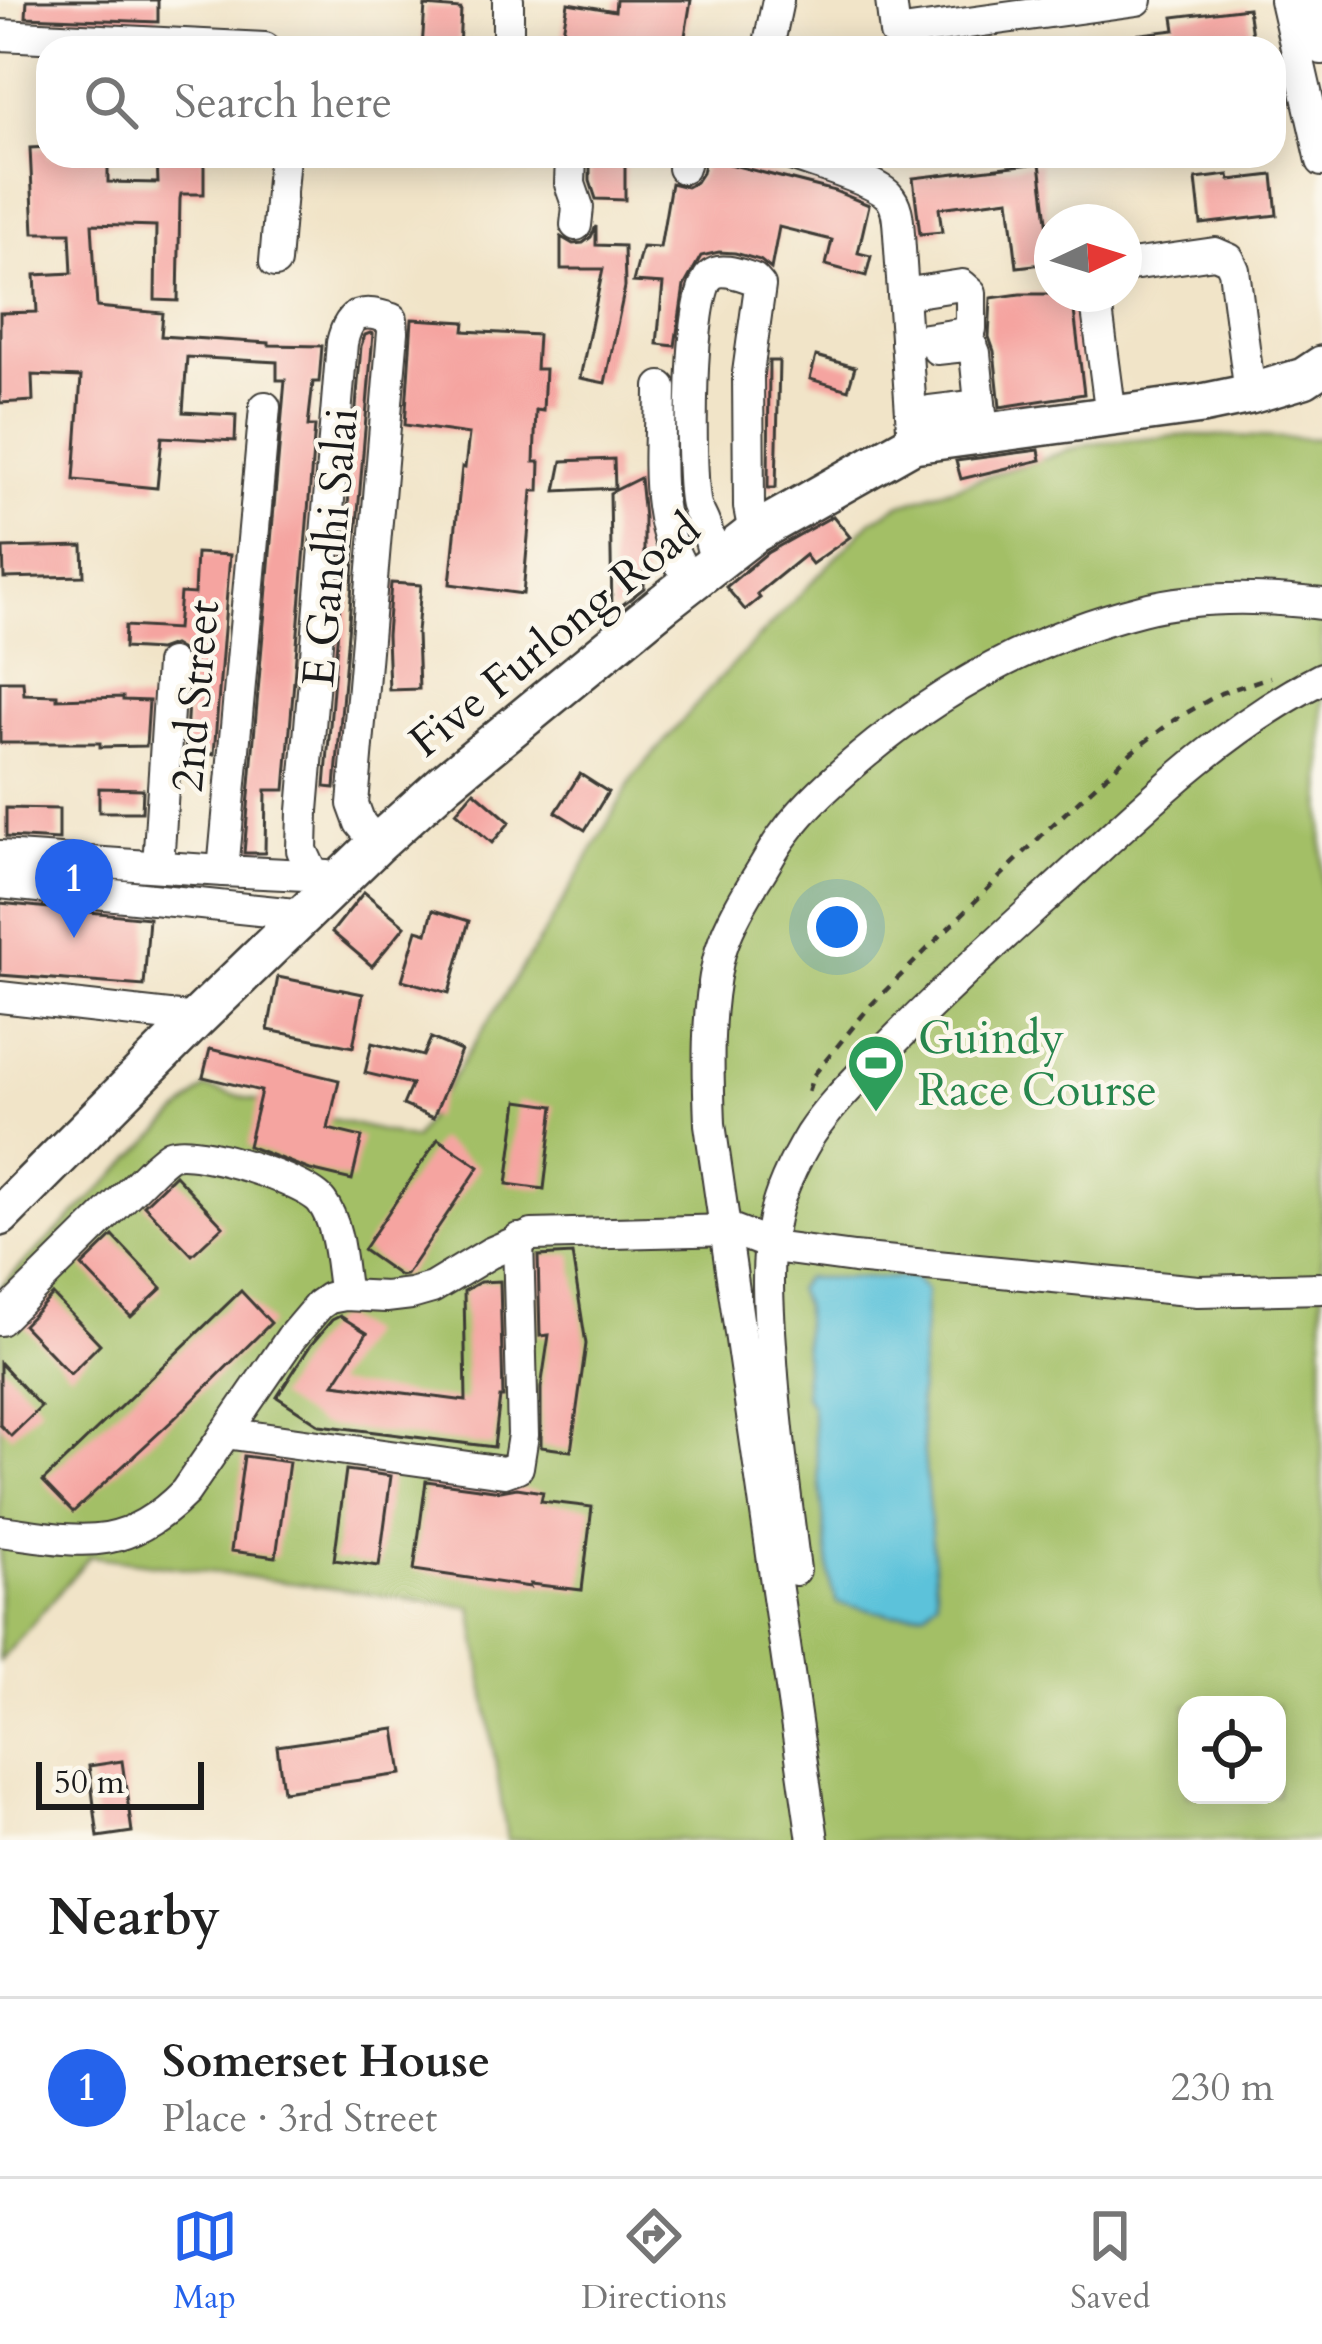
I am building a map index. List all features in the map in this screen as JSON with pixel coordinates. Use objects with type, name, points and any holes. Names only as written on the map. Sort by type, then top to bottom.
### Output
[{"type":"main road","name":"Five Furlong Road","points":[[0,1216],[305,915],[330,876],[377,844],[447,781],[754,533],[925,431],[982,419],[1111,416],[1202,404],[1316,375]]},
{"type":"street","points":[[508,0],[508,36]]},
{"type":"street","points":[[770,36],[778,0]]},
{"type":"street","points":[[891,0],[895,33],[1137,0]]},
{"type":"street","points":[[1285,0],[1322,161]]},
{"type":"street","points":[[1312,0],[1322,49]]},
{"type":"street","points":[[0,35],[36,37]]},
{"type":"street","points":[[275,262],[283,168]]},
{"type":"street","points":[[571,168],[578,208],[576,225]]},
{"type":"street","points":[[823,168],[887,194],[896,207],[903,294],[925,431]]},
{"type":"street","points":[[1142,264],[1215,254],[1229,260],[1250,394]]},
{"type":"street","points":[[661,387],[662,516],[676,562],[703,572],[704,521],[695,507],[690,455],[698,311],[704,284],[713,273],[754,279],[760,286],[748,373],[749,507],[754,533]]},
{"type":"street","points":[[903,294],[962,285],[971,293],[971,329],[913,348]]},
{"type":"street","points":[[1097,312],[1111,416]]},
{"type":"street","name":"E Gandhi Salai","points":[[304,806],[341,343],[352,317],[364,314],[392,319],[393,332],[352,804]]},
{"type":"street","points":[[913,348],[973,348],[982,419]]},
{"type":"street","name":"2nd Street","points":[[223,871],[265,407]]},
{"type":"street","points":[[813,1840],[710,1124],[710,1021],[718,958],[740,907],[786,831],[833,780],[901,723],[961,682],[1068,633],[1144,609],[1216,598],[1322,604]]},
{"type":"street","points":[[158,866],[171,664]]},
{"type":"street","points":[[833,1840],[774,1397],[770,1244],[785,1184],[811,1134],[847,1089],[964,971],[1227,737],[1322,678]]},
{"type":"street","points":[[330,876],[302,850],[304,806],[352,804],[360,824],[377,844]]},
{"type":"street","points":[[0,856],[330,876]]},
{"type":"street","points":[[0,883],[305,915]]},
{"type":"street","points":[[0,997],[196,1019]]},
{"type":"street","points":[[0,1320],[155,1167],[181,1154],[262,1171],[314,1193],[332,1221],[345,1294]]},
{"type":"street","points":[[0,1531],[89,1541],[140,1528],[184,1492],[306,1318],[328,1298],[345,1294],[386,1297],[432,1288],[518,1240],[552,1232],[726,1230],[794,1251],[854,1258],[1198,1291],[1322,1288]]},
{"type":"street","points":[[225,1433],[511,1471],[518,1467],[523,1436],[518,1240]]},
{"type":"path","points":[[807,1094],[813,1076],[871,1005],[1133,751],[1221,693],[1280,675]]},
{"type":"green space","name":"Guindy Race Course","points":[[1190,435],[1322,439],[1322,1840],[507,1840],[472,1607],[90,1556],[0,1661],[0,1287],[205,1088],[414,1139],[556,914],[635,775],[717,681],[871,521],[899,505],[1088,444]]},
{"type":"water","points":[[805,1278],[914,1278],[926,1291],[919,1398],[937,1598],[926,1611],[893,1615],[837,1603],[831,1586],[811,1405],[805,1395],[804,1306],[796,1289]]},
{"type":"building","points":[[27,0],[158,0],[158,22],[26,17]]},
{"type":"building","points":[[616,0],[691,0],[685,36],[562,36],[568,3],[615,11]]},
{"type":"building","points":[[425,6],[461,9],[460,36],[423,36]]},
{"type":"building","points":[[1248,8],[1252,36],[1124,36],[1175,30],[1173,17]]},
{"type":"building","points":[[30,148],[36,148],[36,168],[108,168],[108,182],[158,183],[157,168],[204,168],[204,194],[181,194],[180,199],[178,301],[155,300],[156,226],[92,224],[97,307],[163,313],[161,336],[322,346],[308,426],[315,426],[285,790],[266,790],[265,853],[244,853],[285,380],[277,380],[277,362],[187,357],[183,412],[236,415],[235,441],[162,437],[157,488],[74,480],[81,377],[32,375],[33,401],[0,403],[0,313],[37,312],[35,275],[72,273],[70,233],[34,233]]},
{"type":"building","points":[[590,168],[625,168],[625,200],[596,199]]},
{"type":"building","points":[[703,168],[744,168],[835,191],[869,205],[858,253],[871,256],[866,276],[826,265],[832,240],[779,227],[771,269],[760,260],[735,253],[701,256],[684,286],[675,346],[657,344],[663,284],[633,282],[642,247],[660,248],[671,183],[687,187]]},
{"type":"building","points":[[1041,168],[1045,204],[1034,204],[1034,265],[1017,267],[1009,199],[939,208],[942,232],[920,234],[913,178]]},
{"type":"building","points":[[1229,175],[1230,180],[1273,175],[1277,215],[1201,224],[1196,179]]},
{"type":"building","points":[[596,226],[596,245],[624,246],[625,287],[605,383],[580,378],[603,269],[561,269],[561,237],[583,243]]},
{"type":"building","points":[[1034,294],[1034,312],[1074,312],[1084,394],[1000,407],[989,337],[991,298]]},
{"type":"building","points":[[412,319],[465,322],[464,331],[538,335],[536,369],[545,369],[543,411],[536,410],[534,462],[540,462],[539,491],[532,491],[523,594],[450,584],[469,434],[405,425]]},
{"type":"building","points":[[370,333],[335,788],[325,787],[361,346]]},
{"type":"building","points":[[816,356],[855,367],[848,390],[810,379]]},
{"type":"building","points":[[769,361],[779,361],[776,488],[768,488]]},
{"type":"building","points":[[1039,450],[1041,460],[961,479],[956,461]]},
{"type":"building","points":[[614,459],[615,488],[556,491],[562,461]]},
{"type":"building","points":[[640,478],[644,588],[612,613],[610,493]]},
{"type":"building","points":[[833,516],[850,537],[812,564],[805,555],[757,594],[760,598],[745,610],[726,587],[767,553]]},
{"type":"building","points":[[83,546],[84,576],[4,578],[3,548]]},
{"type":"building","points":[[196,553],[230,555],[214,754],[185,754],[188,654],[173,645],[159,650],[124,648],[125,626],[177,629],[180,593],[194,594]]},
{"type":"building","points":[[391,583],[421,585],[419,689],[389,690]]},
{"type":"building","points":[[0,681],[23,681],[24,694],[57,695],[57,699],[149,701],[146,746],[0,743]]},
{"type":"building","points":[[580,774],[608,792],[585,830],[556,812]]},
{"type":"building","points":[[99,788],[143,789],[142,812],[99,812]]},
{"type":"building","points":[[474,791],[510,822],[492,843],[456,812]]},
{"type":"building","points":[[6,808],[59,809],[59,840],[6,837]]},
{"type":"building","points":[[364,892],[405,926],[372,966],[332,932]]},
{"type":"building","points":[[0,903],[149,918],[144,986],[0,975]]},
{"type":"building","points":[[433,910],[469,921],[449,993],[402,980],[417,930],[427,933]]},
{"type":"building","points":[[278,977],[363,994],[353,1047],[268,1030]]},
{"type":"building","points":[[431,1038],[461,1051],[433,1118],[403,1105],[412,1084],[365,1073],[372,1043],[423,1056]]},
{"type":"building","points":[[210,1049],[339,1080],[328,1129],[362,1137],[352,1180],[248,1146],[261,1091],[203,1077]]},
{"type":"building","points":[[518,1101],[554,1106],[544,1189],[507,1184]]},
{"type":"building","points":[[438,1139],[479,1167],[406,1275],[400,1276],[363,1250]]},
{"type":"building","points":[[175,1175],[223,1226],[192,1255],[144,1205]]},
{"type":"building","points":[[113,1236],[162,1288],[131,1317],[82,1266]]},
{"type":"building","points":[[572,1254],[586,1344],[571,1451],[541,1447],[541,1388],[549,1335],[540,1336],[538,1256]]},
{"type":"building","points":[[500,1281],[503,1397],[494,1447],[320,1425],[277,1397],[310,1346],[340,1316],[367,1333],[334,1384],[466,1401],[464,1291],[480,1282]]},
{"type":"building","points":[[241,1291],[271,1323],[73,1512],[43,1481]]},
{"type":"building","points":[[53,1295],[100,1344],[70,1374],[23,1325]]},
{"type":"building","points":[[0,1363],[41,1407],[11,1436],[0,1425]]},
{"type":"building","points":[[244,1456],[289,1462],[276,1557],[231,1551]]},
{"type":"building","points":[[346,1470],[391,1476],[379,1566],[334,1560]]},
{"type":"building","points":[[426,1481],[543,1492],[541,1501],[592,1507],[582,1590],[414,1570]]},
{"type":"building","points":[[395,1729],[402,1774],[283,1791],[277,1746]]},
{"type":"building","points":[[122,1761],[132,1832],[98,1837],[89,1766]]},
{"type":"place","name":"Somerset House","points":[[74,938]]},
{"type":"place","name":"Guindy Race Course","points":[[876,1114]]}]
